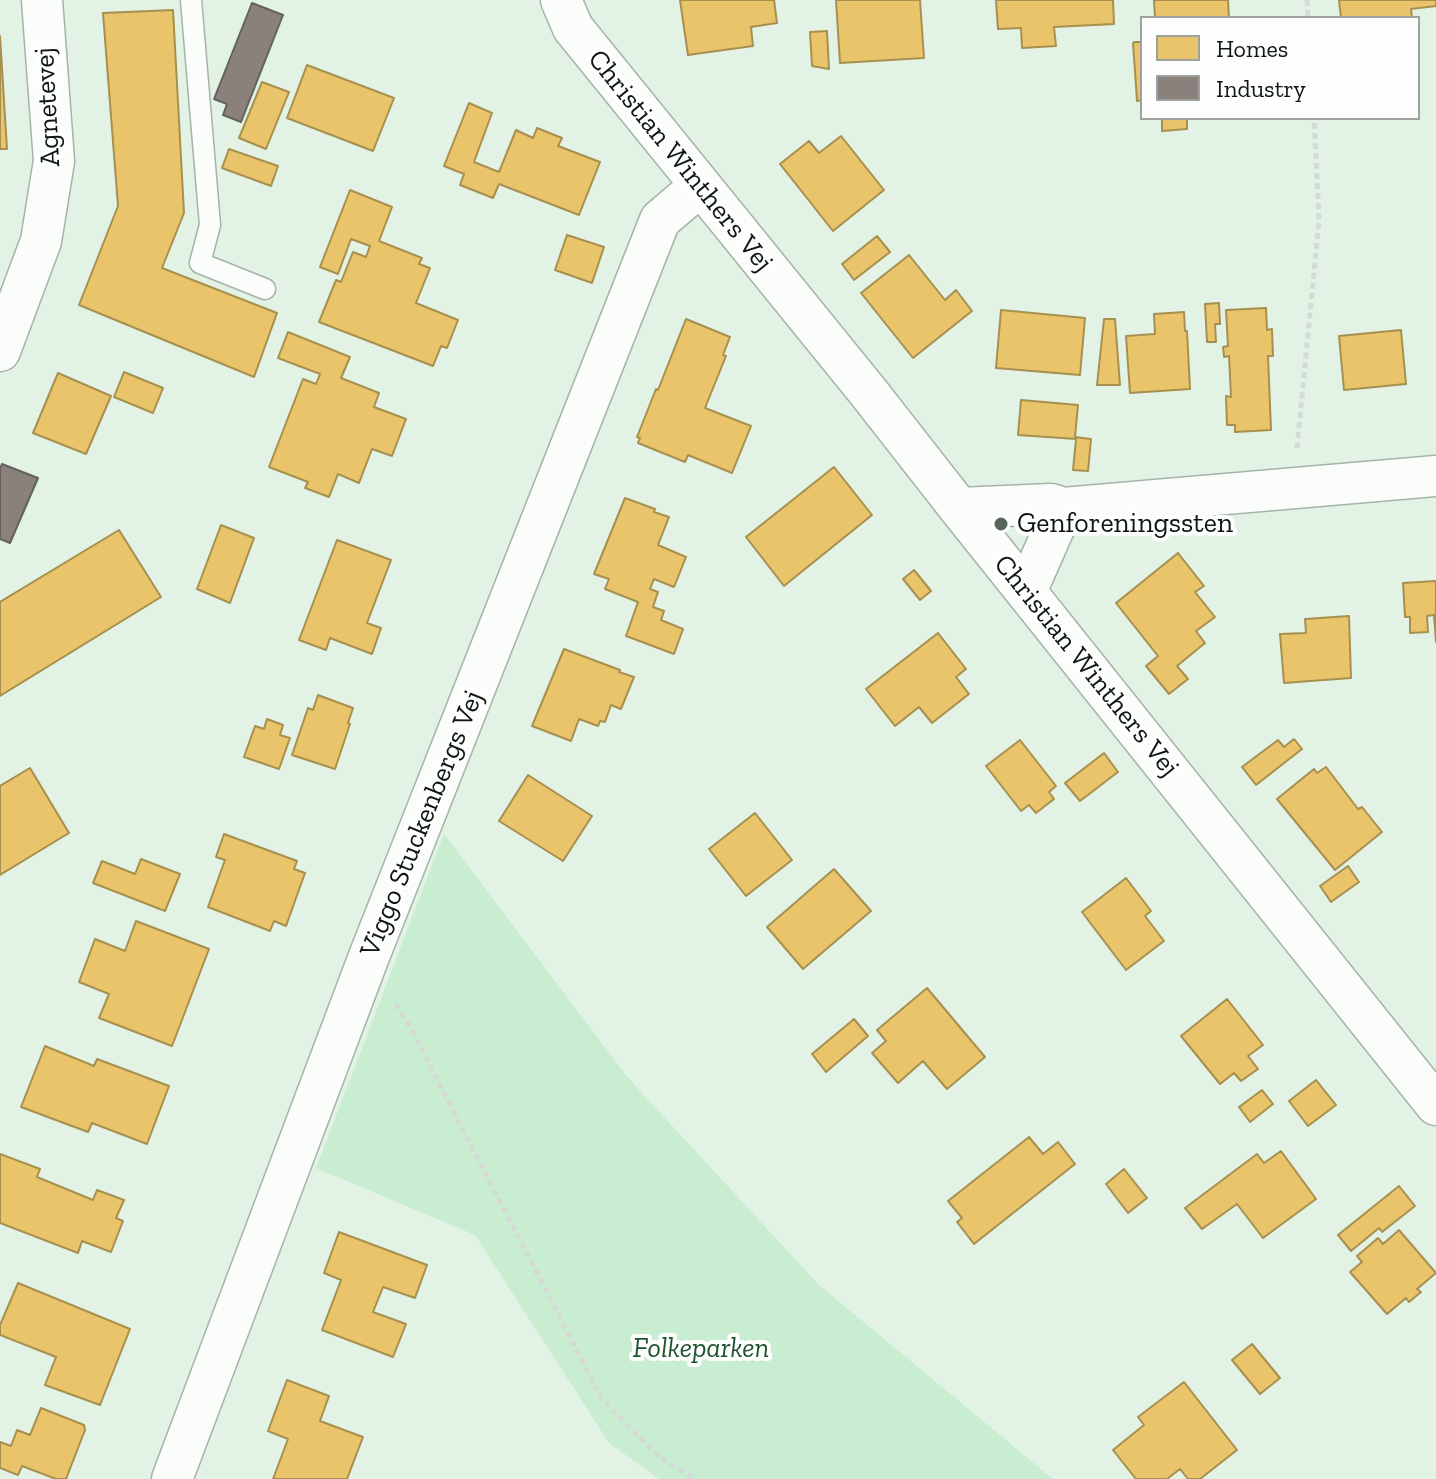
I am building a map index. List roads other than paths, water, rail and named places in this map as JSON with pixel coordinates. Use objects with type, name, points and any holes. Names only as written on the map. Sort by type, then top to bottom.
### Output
[{"type":"street","name":"Agnetevej","points":[[0,351],[41,241],[54,161],[42,0]]},
{"type":"street","name":"Christian Winthers Vej","points":[[561,0],[573,28],[869,393],[1436,1105]]},
{"type":"street","name":"Viggo Stuckenbergs Vej","points":[[172,1479],[368,959],[660,220],[700,186]]},
{"type":"street","points":[[959,508],[1051,504],[1063,508],[1436,476]]},
{"type":"street","points":[[1026,592],[1063,508]]},
{"type":"lane","points":[[191,0],[210,225],[200,263],[265,289]]},
{"type":"place","name":"Genforeningssten","points":[[1001,524]]},
{"type":"park label","name":"Folkeparken","points":[[701,1349]]}]
